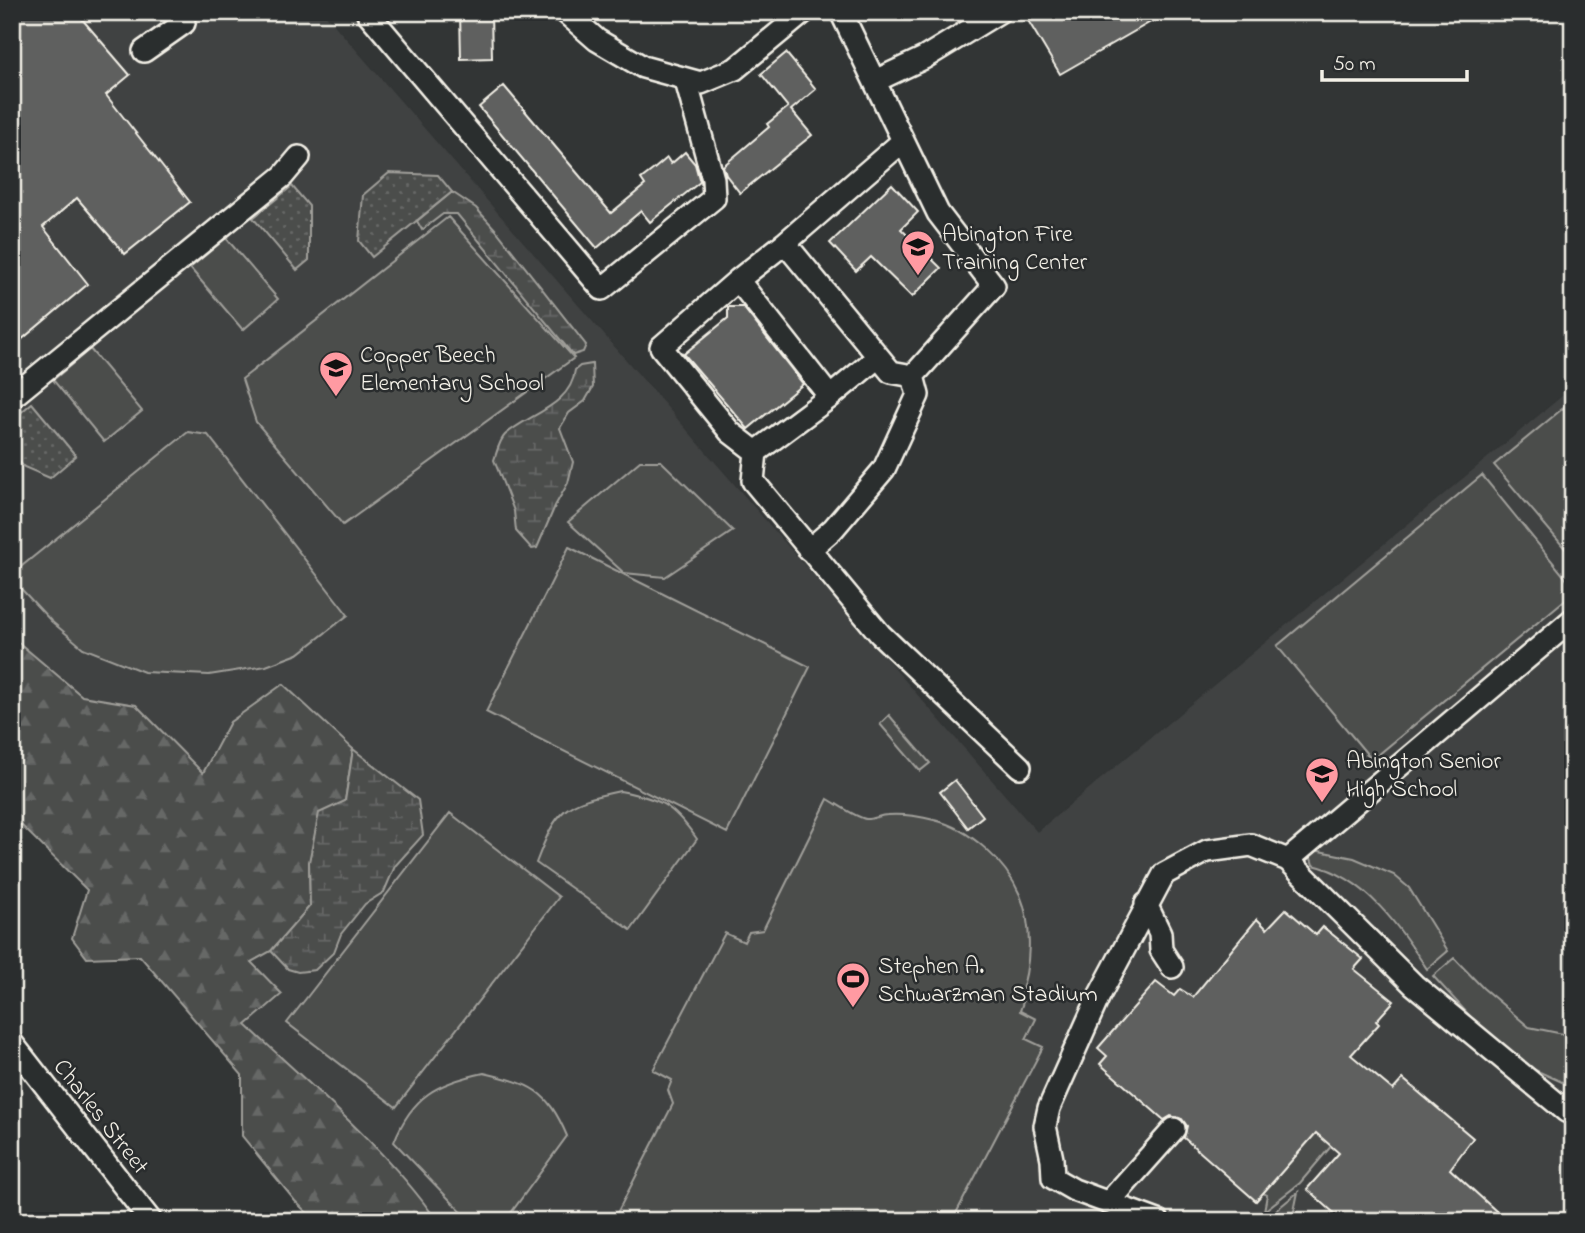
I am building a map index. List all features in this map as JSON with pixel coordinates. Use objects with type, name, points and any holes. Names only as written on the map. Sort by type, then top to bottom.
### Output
[{"type":"street","points":[[367,12],[602,289],[714,198],[713,179],[686,81]]},
{"type":"street","points":[[565,12],[597,40],[643,67],[701,83],[735,69],[804,12]]},
{"type":"street","points":[[841,12],[938,213],[994,286],[913,376]]},
{"type":"street","points":[[875,81],[924,58],[999,12]]},
{"type":"street","points":[[144,51],[184,23]]},
{"type":"street","points":[[756,452],[730,432],[661,347],[738,281],[906,146]]},
{"type":"street","points":[[12,397],[283,176],[299,157]]},
{"type":"street","points":[[785,243],[891,372],[913,376]]},
{"type":"street","points":[[738,281],[830,397]]},
{"type":"street","points":[[878,356],[830,397],[756,452],[753,481],[880,634],[1020,767]]},
{"type":"street","points":[[809,550],[833,529],[884,469],[918,395],[913,376]]},
{"type":"street","points":[[1288,860],[1573,619]]},
{"type":"street","points":[[1158,1221],[1074,1190],[1053,1178],[1045,1126],[1049,1108],[1099,996],[1146,904],[1164,874],[1207,851],[1251,845],[1288,860],[1414,985],[1573,1114]]},
{"type":"street","points":[[1146,904],[1160,933],[1161,950],[1172,967]]},
{"type":"street","name":"Charles Street","points":[[12,1043],[151,1221]]},
{"type":"street","points":[[1108,1203],[1174,1129]]},
{"type":"shaded area","name":"Copper Beech Elementary School","points":[[12,12],[323,12],[1037,832],[1573,387],[1573,1221],[370,1221],[12,784]]},
{"type":"green space","points":[[389,173],[438,175],[452,192],[372,257],[359,241],[363,195]]},
{"type":"green space","points":[[292,186],[309,206],[309,260],[297,270],[253,218]]},
{"type":"green space","points":[[452,192],[476,208],[496,230],[586,345],[583,352],[573,355],[457,214],[443,214],[422,230],[417,221]]},
{"type":"green space","points":[[448,217],[574,358],[343,525],[256,422],[242,379]]},
{"type":"green space","points":[[226,238],[278,299],[243,330],[190,268]]},
{"type":"green space","points":[[90,349],[142,411],[104,442],[53,380]]},
{"type":"green space","points":[[592,364],[593,387],[585,401],[569,413],[560,428],[573,462],[568,483],[537,548],[532,549],[516,531],[514,511],[494,460],[505,435],[557,401],[572,382],[575,370],[580,366]]},
{"type":"green space","points":[[1573,400],[1573,558],[1494,465]]},
{"type":"green space","points":[[32,403],[76,456],[50,478],[24,467],[12,454],[12,420]]},
{"type":"green space","points":[[188,432],[208,435],[348,615],[298,654],[266,666],[209,675],[144,672],[83,648],[51,621],[12,579],[12,574]]},
{"type":"green space","points":[[640,461],[661,461],[733,531],[665,577],[624,573],[568,522]]},
{"type":"green space","points":[[1482,475],[1573,587],[1573,593],[1372,760],[1277,646]]},
{"type":"green space","points":[[569,547],[810,667],[727,833],[486,712]]},
{"type":"green space","points":[[12,637],[82,696],[136,705],[203,773],[230,722],[283,684],[353,749],[345,801],[309,862],[310,906],[271,951],[251,962],[282,994],[246,1025],[372,1143],[437,1221],[315,1221],[295,1201],[242,1136],[242,1075],[140,956],[87,958],[72,938],[87,890],[17,821],[12,822]]},
{"type":"green space","points":[[889,715],[930,763],[920,771],[880,724]]},
{"type":"green space","points":[[353,749],[418,800],[423,835],[395,866],[384,892],[365,904],[341,934],[334,952],[315,970],[298,972],[288,969],[271,951],[310,906],[309,862],[319,813],[345,801]]},
{"type":"green space","points":[[620,791],[656,800],[680,818],[697,839],[631,930],[536,863],[550,830],[564,811],[586,800]]},
{"type":"green space","name":"Stephen A. Schwarzman Stadium","points":[[828,799],[866,819],[884,815],[905,815],[947,824],[985,848],[1006,870],[1020,895],[1029,933],[1026,974],[1019,999],[1023,1002],[1020,1011],[1036,1019],[1026,1039],[1043,1047],[952,1221],[613,1221],[673,1104],[668,1090],[672,1080],[653,1070],[725,933],[744,942],[749,932],[763,930]]},
{"type":"green space","points":[[450,813],[559,897],[396,1107],[287,1023]]},
{"type":"green space","points":[[1314,850],[1354,858],[1394,875],[1409,888],[1448,951],[1427,969],[1393,921],[1365,892],[1332,871],[1313,865],[1310,855]]},
{"type":"green space","points":[[1454,958],[1483,988],[1529,1027],[1573,1036],[1573,1087],[1524,1065],[1481,1028],[1433,976]]},
{"type":"green space","points":[[484,1073],[526,1085],[536,1091],[552,1108],[567,1136],[505,1221],[470,1221],[394,1142],[409,1113],[428,1094],[453,1082]]},
{"type":"green space","points":[[1329,1118],[1344,1131],[1300,1183],[1264,1211],[1267,1195],[1263,1193]]},
{"type":"green space","points":[[1298,1192],[1292,1221],[1263,1221]]},
{"type":"building","points":[[25,12],[76,12],[130,75],[106,95],[190,202],[125,254],[77,198],[43,227],[88,284],[21,340],[12,330],[12,26]]},
{"type":"building","points":[[460,12],[491,12],[492,58],[461,59]]},
{"type":"building","points":[[1023,12],[1168,12],[1060,74]]},
{"type":"building","points":[[786,53],[816,89],[791,110],[812,135],[740,193],[726,175],[723,166],[788,107],[761,74]]},
{"type":"building","points":[[504,86],[611,213],[645,185],[641,179],[667,158],[671,164],[685,152],[695,164],[700,182],[650,222],[641,211],[597,248],[479,107]]},
{"type":"building","points":[[892,184],[918,212],[901,229],[941,268],[912,297],[871,257],[856,271],[830,243]]},
{"type":"building","points":[[728,307],[743,307],[803,384],[748,429],[684,354],[728,318]]},
{"type":"building","points":[[955,780],[983,816],[968,828],[940,792]]},
{"type":"building","points":[[1286,909],[1316,935],[1323,927],[1363,959],[1354,969],[1394,1001],[1376,1021],[1379,1024],[1351,1055],[1393,1090],[1403,1079],[1473,1138],[1450,1169],[1507,1221],[1343,1221],[1307,1189],[1339,1153],[1316,1133],[1256,1201],[1184,1138],[1187,1126],[1182,1119],[1171,1116],[1164,1120],[1100,1064],[1107,1056],[1098,1048],[1156,982],[1174,996],[1180,989],[1193,997],[1257,919],[1267,929]]},
{"type":"place","name":"Abington Fire Training Center","points":[[918,277]]},
{"type":"place","name":"Copper Beech Elementary School","points":[[336,398]]},
{"type":"place","name":"Abington Senior High School","points":[[1322,804]]},
{"type":"place","name":"Stephen A. Schwarzman Stadium","points":[[853,1009]]}]
